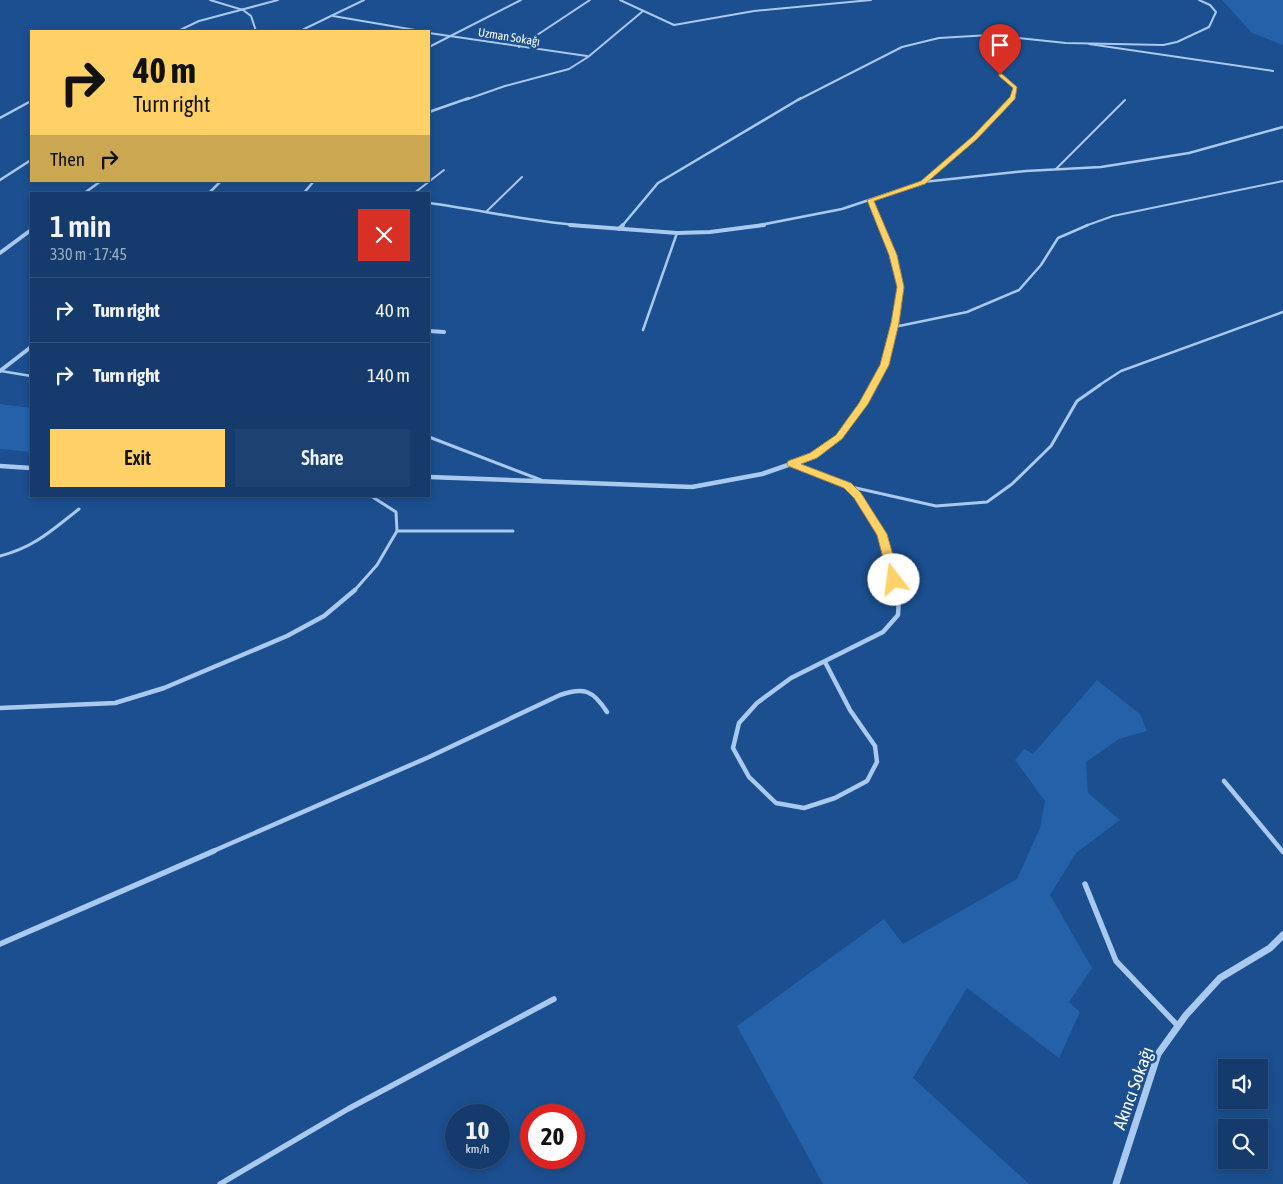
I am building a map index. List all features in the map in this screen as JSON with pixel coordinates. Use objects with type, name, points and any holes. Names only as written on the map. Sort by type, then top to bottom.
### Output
[{"type":"street","points":[[210,0],[243,10],[250,16],[256,30]]},
{"type":"street","points":[[180,30],[199,22],[278,0]]},
{"type":"street","points":[[302,30],[364,0]]},
{"type":"street","points":[[430,46],[521,0]]},
{"type":"street","points":[[518,47],[590,0]]},
{"type":"street","points":[[620,0],[642,12],[674,25],[759,11],[871,0]]},
{"type":"street","points":[[619,229],[658,183],[758,122],[823,86],[902,47],[921,40],[982,35],[1085,43],[1164,45],[1177,42],[1209,27],[1216,12],[1210,5],[1199,0]]},
{"type":"street","points":[[430,112],[505,86],[569,69],[642,12]]},
{"type":"street","points":[[333,16],[415,30]]},
{"type":"street","name":"Uzman Sokağı","points":[[430,33],[588,56]]},
{"type":"street","points":[[0,118],[30,102]]},
{"type":"street","points":[[430,203],[551,223],[677,233],[710,232],[775,223],[842,209],[923,182],[1056,169],[1101,168],[1189,152],[1283,127]]},
{"type":"street","points":[[0,180],[30,161]]},
{"type":"street","points":[[86,192],[100,182]]},
{"type":"street","points":[[210,192],[220,182]]},
{"type":"street","points":[[305,192],[313,182]]},
{"type":"street","points":[[430,477],[692,487],[762,474],[814,456],[839,437],[863,404],[885,365],[894,327],[900,287],[893,255],[870,200]]},
{"type":"street","points":[[0,253],[30,231]]},
{"type":"street","points":[[430,331],[444,332]]},
{"type":"street","points":[[0,371],[30,348]]},
{"type":"street","points":[[0,466],[30,468]]},
{"type":"street","name":"Akıncı Sokağı","points":[[1116,1184],[1158,1054],[1178,1026],[1220,978],[1270,948],[1283,935]]},
{"type":"lane","points":[[1085,43],[1273,71]]},
{"type":"lane","points":[[923,182],[975,138],[1013,98],[1015,88],[1000,75]]},
{"type":"lane","points":[[1056,169],[1125,100]]},
{"type":"lane","points":[[430,181],[444,170]]},
{"type":"lane","points":[[486,211],[522,178]]},
{"type":"lane","points":[[894,327],[967,312],[1019,290],[1041,265],[1058,238],[1078,228],[1113,216],[1283,181]]},
{"type":"lane","points":[[416,192],[428,182]]},
{"type":"lane","points":[[643,330],[677,233]]},
{"type":"lane","points":[[792,464],[847,486],[936,506],[986,502],[1012,484],[1051,446],[1077,401],[1121,372],[1283,312]]},
{"type":"lane","points":[[0,371],[30,376]]},
{"type":"lane","points":[[430,437],[546,482]]},
{"type":"lane","points":[[825,662],[850,710],[875,746],[877,762],[867,781],[835,798],[804,808],[776,803],[750,777],[733,748],[739,722],[757,703],[791,678],[883,632],[898,615],[899,597],[882,534],[857,496],[847,486]]},
{"type":"lane","points":[[0,708],[115,703],[164,688],[287,636],[324,616],[353,592],[377,565],[397,531],[396,512],[373,497]]},
{"type":"lane","points":[[0,556],[20,551],[37,542],[79,509]]},
{"type":"lane","points":[[397,531],[513,531]]},
{"type":"lane","points":[[0,944],[429,757],[560,695],[580,690],[591,692],[600,699],[607,712]]},
{"type":"lane","points":[[1224,782],[1283,852]]},
{"type":"lane","points":[[1085,884],[1116,961],[1178,1026]]},
{"type":"lane","points":[[220,1184],[348,1109],[554,999]]},
{"type":"shaded area","points":[[1222,0],[1283,0],[1283,45],[1252,33]]},
{"type":"shaded area","points":[[0,404],[30,408],[30,452],[0,449]]},
{"type":"shaded area","points":[[1097,680],[1140,714],[1147,731],[1119,739],[1086,762],[1088,793],[1120,820],[1076,853],[1050,895],[1092,968],[1069,1002],[1080,1012],[1059,1058],[967,988],[913,1078],[1029,1184],[823,1184],[737,1026],[884,919],[903,944],[1017,879],[1040,828],[1045,801],[1015,760],[1024,749],[1033,754]]},
{"type":"route","points":[[894,580],[882,534],[857,496],[847,486],[792,464],[814,456],[839,437],[863,404],[885,365],[895,323],[900,287],[893,255],[870,200],[923,182],[975,138],[1013,98],[1015,88],[1000,75]]}]
